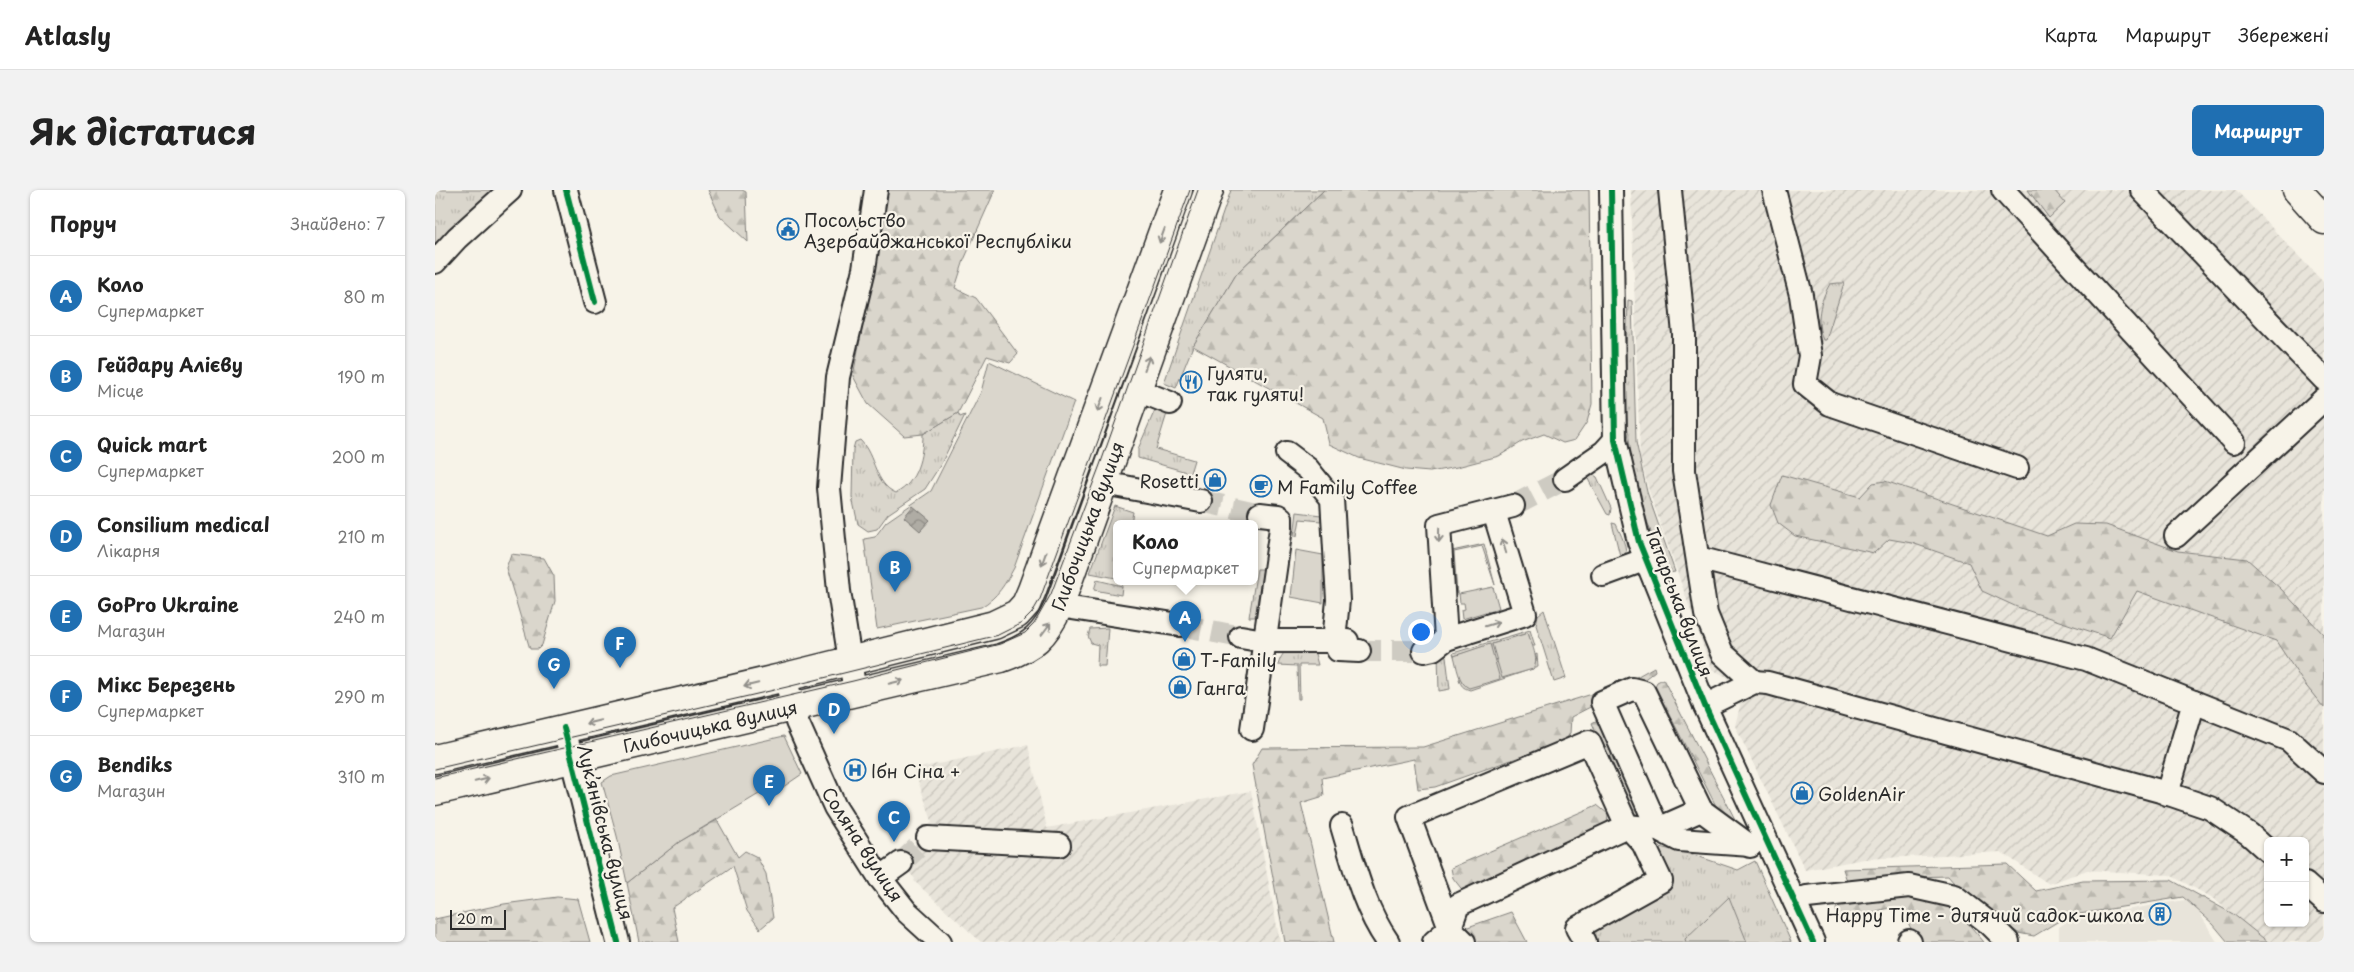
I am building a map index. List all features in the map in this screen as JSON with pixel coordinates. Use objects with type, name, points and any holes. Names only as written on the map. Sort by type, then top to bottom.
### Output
[{"type":"main road","name":"Глибочицька вулиця","points":[[435,759],[785,677],[994,625],[1017,614],[1025,604],[1178,190]]},
{"type":"main road","name":"Глибочицька вулиця","points":[[435,791],[1001,658],[1019,652],[1041,636],[1050,625],[1059,606],[1209,190]]},
{"type":"main road","points":[[2297,190],[2324,220]]},
{"type":"street","points":[[435,262],[457,238],[510,190]]},
{"type":"street","points":[[566,190],[595,302]]},
{"type":"street","points":[[855,692],[839,592],[829,488],[838,377],[864,269],[876,190]]},
{"type":"street","name":"Татарська вулиця","points":[[1611,190],[1615,440],[1645,560],[1705,706],[1758,844],[1795,902],[1813,942]]},
{"type":"street","points":[[1670,190],[1684,334],[1684,471],[1706,614],[1722,652],[1754,682]]},
{"type":"street","points":[[1774,190],[1802,304],[1810,356],[1805,384],[1830,404],[2017,468]]},
{"type":"street","points":[[2003,190],[2234,442]]},
{"type":"street","points":[[2142,190],[2324,379]]},
{"type":"street","points":[[1137,390],[1170,403]]},
{"type":"street","points":[[2176,536],[2324,399]]},
{"type":"street","points":[[1565,479],[1603,452],[1615,440]]},
{"type":"street","points":[[1287,453],[1308,469],[1332,499],[1338,600],[1334,641]]},
{"type":"street","points":[[1103,483],[1201,501]]},
{"type":"street","points":[[1424,651],[1433,649],[1446,639],[1525,614],[1503,509],[1439,525],[1446,639]]},
{"type":"street","points":[[1252,730],[1281,518],[1260,514]]},
{"type":"street","points":[[1698,558],[2086,659],[2289,740],[2324,772]]},
{"type":"street","points":[[1603,575],[1645,560]]},
{"type":"street","points":[[1059,606],[1181,625]]},
{"type":"street","points":[[1241,637],[1264,641],[1334,641],[1359,646]]},
{"type":"street","name":"Соляна вулиця","points":[[785,677],[801,732],[835,807],[881,878],[906,911],[940,942]]},
{"type":"street","points":[[1705,706],[1754,682],[1768,683],[2167,794],[2211,808],[2249,834],[2264,847]]},
{"type":"street","points":[[1658,830],[1602,702],[1632,688],[1644,692],[1701,810],[1758,844]]},
{"type":"street","points":[[2167,794],[2194,702]]},
{"type":"street","name":"Лукʼянівська вулиця","points":[[564,728],[618,942]]},
{"type":"street","points":[[1449,937],[1409,817],[1589,742],[1627,826],[1643,844],[1661,881],[1577,928],[1585,942]]},
{"type":"street","points":[[1658,830],[1701,810]]},
{"type":"street","points":[[1343,826],[1359,881],[1375,923],[1388,942]]},
{"type":"street","points":[[1449,937],[1458,905],[1627,826],[1658,830],[1679,840],[1758,844]]},
{"type":"street","points":[[928,838],[1059,845]]},
{"type":"street","points":[[881,878],[901,863]]},
{"type":"street","points":[[1795,902],[1807,897],[1909,886],[1954,896],[1990,924],[2007,942]]},
{"type":"street","points":[[2309,888],[2324,901]]},
{"type":"shaded area","points":[[1631,190],[2236,190],[2324,283],[2324,942],[2268,942],[2211,897],[2170,875],[2087,870],[2049,884],[2001,852],[1864,859],[1805,870],[1735,726],[1740,706],[1727,677],[1711,669],[1649,491],[1640,456]]},
{"type":"shaded area","points":[[1028,745],[1047,828],[1251,791],[1280,942],[981,942],[914,881],[915,879],[901,863],[932,821],[914,769]]},
{"type":"shaded area","name":"Happy Time - дитячий садок-школа","points":[[2191,899],[2217,942],[2059,942],[2059,927],[2071,919]]},
{"type":"green space","points":[[435,190],[493,190],[435,245]]},
{"type":"green space","points":[[708,190],[742,190],[746,192],[748,242],[720,216]]},
{"type":"green space","points":[[881,190],[995,190],[964,260],[955,288],[976,298],[1018,354],[1010,363],[987,356],[958,413],[923,434],[904,436],[868,404],[853,376],[873,272]]},
{"type":"green space","points":[[1231,190],[1324,190],[1237,273],[1193,346],[1176,388],[1164,383]]},
{"type":"green space","points":[[1324,190],[1589,190],[1592,404],[1587,422],[1575,440],[1563,443],[1544,434],[1522,442],[1499,456],[1457,467],[1430,472],[1406,470],[1359,458],[1329,444],[1323,418],[1193,346],[1237,273]]},
{"type":"green space","points":[[2028,190],[2054,190],[2065,203],[2049,218]]},
{"type":"green space","points":[[1844,283],[1826,340],[1823,340],[1819,326],[1821,304],[1830,284]]},
{"type":"green space","points":[[1628,300],[1632,301],[1636,442],[1647,492],[1675,572],[1667,573],[1651,533],[1639,492],[1630,449],[1625,394]]},
{"type":"green space","points":[[989,361],[1074,402],[1014,568],[997,594],[981,607],[877,629],[864,539],[875,537],[886,522],[931,491],[981,392]]},
{"type":"green space","points":[[1158,403],[1169,407],[1156,449],[1194,460],[1190,473],[1138,458],[1138,449]]},
{"type":"green space","points":[[958,413],[960,417],[965,415],[941,464],[925,489],[888,514],[877,529],[868,531],[858,524],[852,497],[853,449],[855,442],[860,440],[883,483],[896,493],[909,483],[914,476],[922,451],[923,434]]},
{"type":"green space","points":[[1591,475],[1597,477],[1611,508],[1610,515],[1607,514],[1589,481],[1588,478]]},
{"type":"green space","points":[[1782,475],[1860,497],[1873,483],[1885,481],[2047,536],[2074,524],[2106,525],[2178,551],[2247,559],[2281,589],[2324,635],[2324,708],[2303,682],[2276,641],[2137,591],[2110,638],[2017,607],[1982,591],[1969,563],[1912,543],[1889,539],[1874,553],[1795,536],[1778,523],[1771,505]]},
{"type":"green space","points":[[1115,506],[1133,512],[1132,520],[1113,520],[1113,577],[1090,573]]},
{"type":"green space","points":[[1297,512],[1321,515],[1321,521],[1300,519],[1297,536],[1294,536]]},
{"type":"green space","points":[[1612,523],[1616,524],[1623,541],[1626,551],[1625,559],[1620,556]]},
{"type":"green space","points":[[1484,544],[1495,585],[1482,546],[1454,552],[1457,594],[1452,551]]},
{"type":"green space","points":[[1296,550],[1323,555],[1323,603],[1291,597]]},
{"type":"green space","points":[[511,554],[544,558],[554,576],[555,601],[542,645],[538,649],[530,649],[506,568]]},
{"type":"green space","points":[[1258,569],[1263,569],[1255,617],[1249,617],[1254,585],[1258,585]]},
{"type":"green space","points":[[1097,580],[1122,586],[1121,595],[1094,590]]},
{"type":"green space","points":[[1493,587],[1499,608],[1462,619],[1461,610],[1465,609],[1464,603],[1460,603],[1459,594]]},
{"type":"green space","points":[[1544,610],[1566,678],[1554,682],[1536,625],[1538,615]]},
{"type":"green space","points":[[1108,628],[1105,666],[1097,666],[1098,645],[1091,643],[1088,636],[1090,629]]},
{"type":"green space","points":[[1530,630],[1535,646],[1532,646],[1528,633],[1492,644],[1537,660],[1535,655],[1537,654],[1538,667],[1470,690],[1462,685],[1459,679],[1461,678],[1462,682],[1490,645],[1454,656],[1453,653]]},
{"type":"green space","points":[[1528,633],[1536,661],[1533,669],[1502,678],[1492,644]]},
{"type":"green space","points":[[1490,644],[1500,679],[1469,688],[1465,686],[1460,678],[1454,656]]},
{"type":"green space","points":[[1292,649],[1308,649],[1315,654],[1318,665],[1299,665],[1300,699],[1298,699],[1297,666],[1278,665],[1285,652]]},
{"type":"green space","points":[[1443,654],[1446,656],[1450,689],[1439,691],[1438,655]]},
{"type":"green space","points":[[1654,667],[1655,671],[1646,678],[1571,717],[1570,733],[1565,741],[1435,787],[1418,789],[1414,759],[1322,778],[1324,796],[1301,803],[1334,942],[1285,942],[1252,765],[1262,748],[1423,747],[1624,684]]},
{"type":"green space","points":[[1663,679],[1740,829],[1717,808],[1655,686],[1657,682]]},
{"type":"green space","points":[[1603,717],[1650,822],[1632,816],[1592,723]]},
{"type":"green space","points":[[784,736],[802,774],[773,794],[769,788],[679,842],[627,883],[617,836],[602,782],[611,776]]},
{"type":"green space","points":[[1597,805],[1608,814],[1607,826],[1464,892],[1453,878],[1451,868]]},
{"type":"green space","points":[[717,820],[738,857],[745,851],[757,857],[766,874],[773,918],[760,929],[747,911],[733,866],[672,908],[679,942],[639,942],[627,883],[679,842]]},
{"type":"green space","points":[[1643,843],[1697,856],[1738,870],[1755,861],[1791,942],[1593,942],[1583,925],[1661,881]]},
{"type":"green space","points":[[2007,864],[2036,891],[2083,881],[2171,880],[2233,914],[2268,942],[2228,942],[2213,924],[2183,897],[2067,916],[2034,936],[2018,933],[1960,890],[1948,876],[1880,878],[1848,884],[1843,869]]},
{"type":"green space","points":[[1913,896],[1953,906],[1984,942],[1919,942],[1902,910],[1894,908],[1879,910],[1843,923],[1836,911],[1838,902]]},
{"type":"green space","points":[[557,897],[578,899],[590,942],[435,942],[435,919],[504,904]]},
{"type":"green space","points":[[1729,897],[1747,942],[1686,942],[1685,939]]},
{"type":"green space","points":[[1511,912],[1527,942],[1471,942],[1462,929]]},
{"type":"water","points":[[913,506],[930,520],[920,531],[904,517]]},
{"type":"tunnel","points":[[1513,506],[1565,479]]},
{"type":"tunnel","points":[[1201,501],[1260,514]]},
{"type":"tunnel","points":[[1180,625],[1241,637]]},
{"type":"tunnel","points":[[1359,651],[1424,651]]},
{"type":"tunnel","points":[[901,863],[928,838]]},
{"type":"tram line","points":[[435,769],[787,687],[998,635],[1022,623],[1032,613],[1040,599],[1190,190]]},
{"type":"tram line","points":[[435,778],[853,681],[1000,644],[1025,633],[1034,624],[1051,594],[1100,465],[1198,190]]},
{"type":"cycle path","points":[[566,190],[595,302]]},
{"type":"cycle path","points":[[1611,190],[1615,440],[1639,542],[1705,706],[1813,942]]},
{"type":"cycle path","points":[[564,728],[618,942]]},
{"type":"place","name":"Посольство Азербайджанської Республіки","points":[[788,229]]},
{"type":"place","name":"Гуляти, так гуляти!","points":[[1191,382]]},
{"type":"place","name":"Rosetti","points":[[1215,480]]},
{"type":"place","name":"M Family Coffee","points":[[1261,486]]},
{"type":"place","name":"Гейдару Алієву","points":[[895,592]]},
{"type":"place","name":"Коло","points":[[1185,642]]},
{"type":"place","name":"T-Family","points":[[1184,659]]},
{"type":"place","name":"Мікс Березень","points":[[620,668]]},
{"type":"place","name":"Ганга","points":[[1180,687]]},
{"type":"place","name":"Bendiks","points":[[554,689]]},
{"type":"place","name":"Consilium medical","points":[[834,734]]},
{"type":"place","name":"Ібн Сіна +","points":[[855,770]]},
{"type":"place","name":"GoldenAir","points":[[1802,793]]},
{"type":"place","name":"GoPro Ukraine","points":[[769,806]]},
{"type":"place","name":"Quick mart","points":[[894,842]]},
{"type":"place","name":"Happy Time - дитячий садок-школа","points":[[2160,914]]}]
